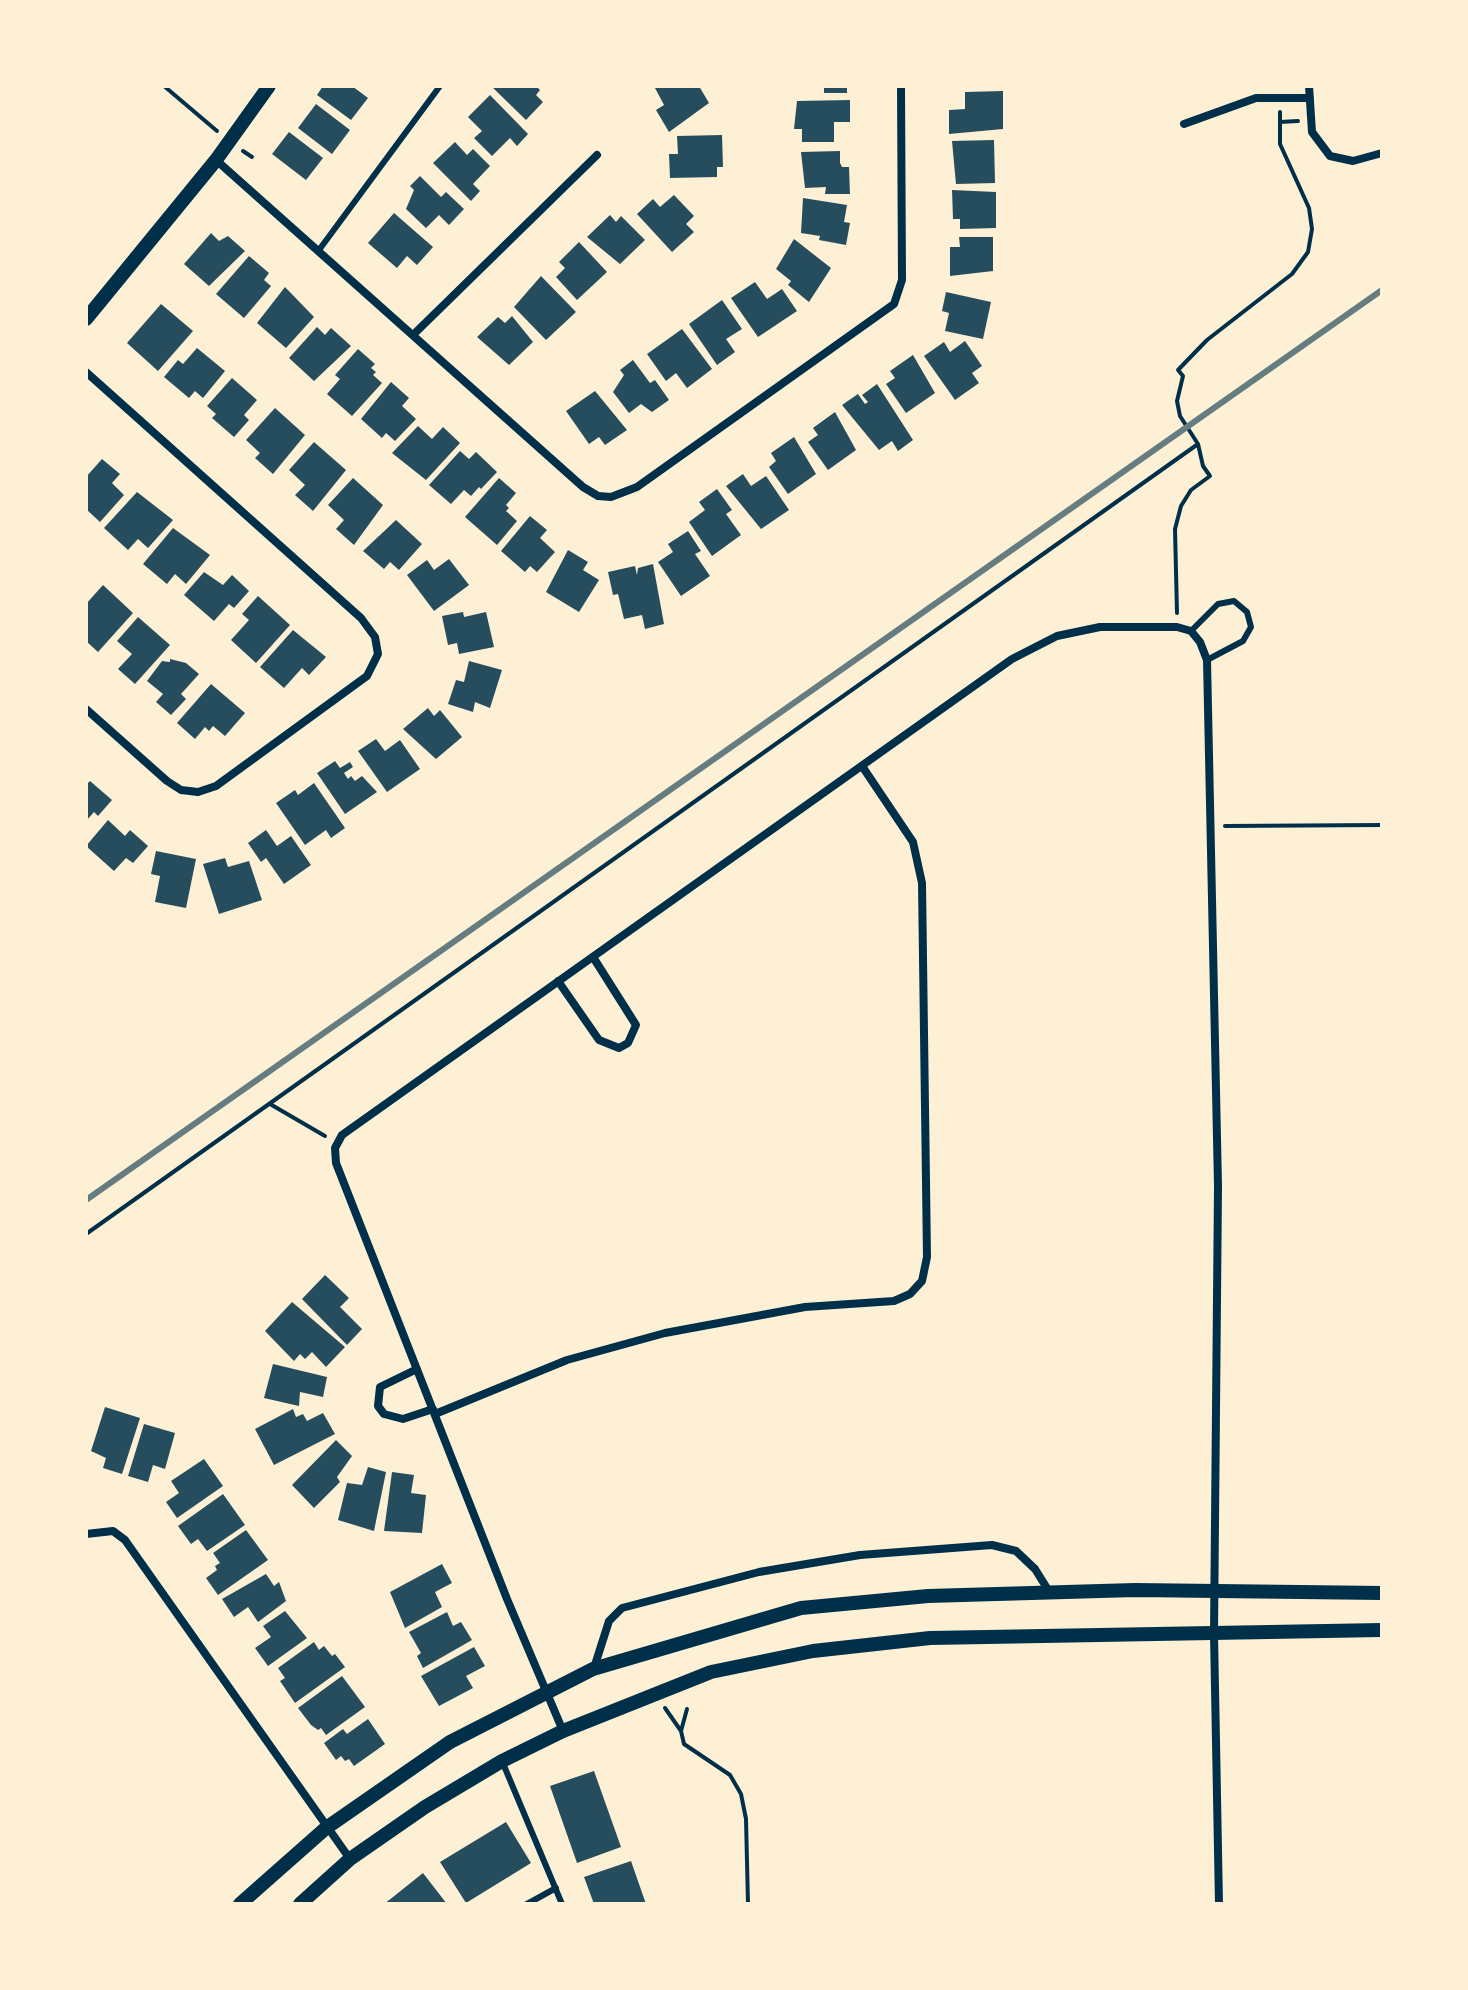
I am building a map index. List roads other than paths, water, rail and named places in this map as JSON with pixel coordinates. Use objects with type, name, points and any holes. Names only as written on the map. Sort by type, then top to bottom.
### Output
[{"type":"street","points":[[86,319],[216,160],[269,86]]},
{"type":"street","points":[[216,160],[583,487],[598,496],[611,497],[637,487],[894,304],[902,280],[901,86]]},
{"type":"street","points":[[1309,86],[1312,132],[1330,156],[1353,161],[1382,153]]},
{"type":"street","points":[[1184,124],[1256,98],[1310,98]]},
{"type":"street","points":[[414,334],[597,155]]},
{"type":"street","points":[[86,372],[361,618],[375,637],[378,654],[367,676],[216,786],[198,792],[181,790],[167,781],[86,709]]},
{"type":"street","points":[[563,1731],[545,1693],[336,1163],[337,1144],[342,1135],[1012,659],[1057,636],[1100,627],[1177,627],[1191,631],[1200,642],[1207,660],[1218,1186],[1214,1634],[1219,1904]]},
{"type":"street","points":[[417,1369],[380,1387],[378,1406],[384,1414],[403,1419],[434,1412],[567,1360],[665,1333],[805,1307],[894,1301],[910,1294],[922,1281],[927,1257],[922,883],[913,842],[862,766]]},
{"type":"street","points":[[558,981],[599,1040],[619,1048],[628,1043],[636,1025],[632,1015],[593,957]]},
{"type":"street","points":[[86,1534],[113,1531],[125,1540],[350,1859]]},
{"type":"street","points":[[593,1669],[609,1621],[622,1608],[759,1572],[860,1555],[992,1545],[1016,1551],[1035,1569],[1050,1593]]},
{"type":"street","points":[[240,1904],[326,1828],[450,1742],[593,1669],[801,1608],[928,1596],[1382,1593]]},
{"type":"street","points":[[300,1904],[350,1859],[425,1807],[502,1761],[563,1731],[711,1672],[813,1651],[930,1638],[1382,1630]]},
{"type":"lane","points":[[319,250],[440,86]]},
{"type":"lane","points":[[1191,631],[1218,604],[1234,601],[1247,612],[1251,627],[1243,641],[1207,660]]},
{"type":"lane","points":[[502,1761],[562,1904]]},
{"type":"lane","points":[[527,1904],[556,1888]]},
{"type":"railway","points":[[86,1200],[1382,290]]}]
